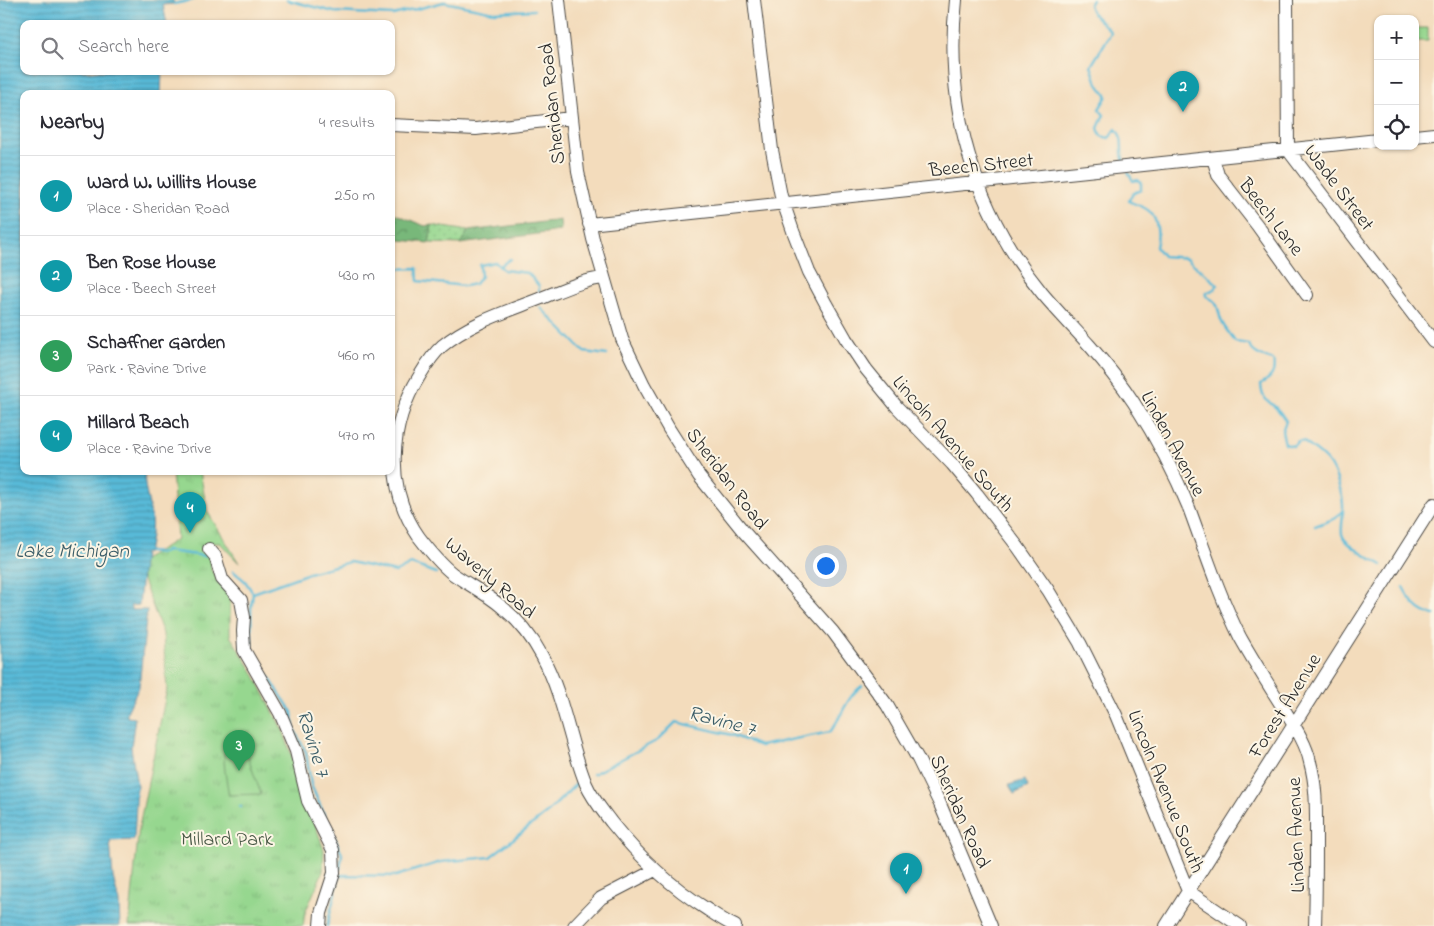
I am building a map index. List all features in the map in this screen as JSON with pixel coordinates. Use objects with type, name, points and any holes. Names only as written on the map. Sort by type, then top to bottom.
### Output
[{"type":"street","name":"Sheridan Road","points":[[558,0],[578,172],[589,224],[622,339],[644,385],[669,430],[706,485],[744,532],[833,632],[886,705],[918,759],[940,804],[991,926]]},
{"type":"street","name":"Lincoln Avenue South","points":[[754,0],[772,150],[784,204],[810,272],[846,339],[866,369],[897,407],[952,464],[1018,547],[1048,590],[1080,643],[1116,715],[1188,891]]},
{"type":"street","name":"Linden Avenue","points":[[956,0],[953,40],[957,102],[964,140],[974,176],[987,206],[1006,242],[1025,271],[1112,372],[1157,441],[1174,473],[1188,506],[1218,589],[1239,635],[1306,748],[1314,777],[1316,807],[1315,926]]},
{"type":"street","name":"Wade Street","points":[[1287,0],[1288,150],[1434,342]]},
{"type":"street","points":[[395,125],[476,128],[571,118]]},
{"type":"street","points":[[1419,136],[1434,134]]},
{"type":"street","name":"Beech Street","points":[[589,224],[1374,140]]},
{"type":"street","name":"Beech Lane","points":[[1213,158],[1214,167],[1218,175],[1257,225],[1307,295]]},
{"type":"street","name":"Waverly Road","points":[[395,438],[406,400],[424,368],[440,348],[465,330],[491,317],[583,283],[604,278]]},
{"type":"street","name":"Waverly Road","points":[[395,475],[403,505],[419,537],[435,557],[452,572],[502,606],[523,627],[542,655],[556,686],[587,785],[599,807],[630,845],[684,896],[735,926]]},
{"type":"street","name":"Forest Avenue","points":[[1166,926],[1434,504]]},
{"type":"street","points":[[209,549],[215,556],[222,579],[240,600],[244,617],[244,650],[280,713],[296,751],[308,801],[333,850],[334,873],[321,914],[320,926]]},
{"type":"street","points":[[574,926],[601,898],[655,870]]},
{"type":"street","points":[[1188,891],[1240,926]]},
{"type":"green space","points":[[1419,28],[1428,28],[1428,41],[1419,41]]},
{"type":"green space","points":[[395,214],[425,226],[432,225],[429,243],[395,239]]},
{"type":"green space","points":[[560,220],[561,231],[460,244],[468,231]]},
{"type":"green space","points":[[432,225],[468,231],[460,244],[429,243]]},
{"type":"green space","name":"Millard Park","points":[[172,475],[201,475],[207,511],[239,563],[220,543],[211,543],[211,570],[225,587],[230,597],[230,636],[252,670],[284,733],[324,850],[323,871],[305,913],[303,926],[129,926],[139,827],[167,689],[163,634],[137,564],[177,539]]},
{"type":"green space","points":[[233,742],[240,743],[246,752],[261,794],[229,795],[224,756],[226,746]]},
{"type":"water","name":"Lake Michigan","points":[[0,0],[173,0],[174,4],[163,5],[166,20],[20,20],[20,75],[162,75],[161,90],[20,90],[20,475],[145,475],[145,486],[151,515],[151,537],[148,553],[144,553],[139,605],[130,606],[132,610],[147,610],[139,687],[127,712],[127,717],[135,718],[131,747],[137,785],[134,840],[110,841],[113,877],[119,902],[120,926],[0,926]]},
{"type":"water","points":[[1025,780],[1028,787],[1014,794],[1009,785]]},
{"type":"waterway","points":[[174,4],[193,0]]},
{"type":"waterway","points":[[287,0],[334,12],[393,15],[444,2],[494,12],[534,10]]},
{"type":"waterway","points":[[1092,0],[1089,5],[1091,10],[1111,33],[1091,66],[1097,83],[1107,96],[1099,109],[1104,115],[1098,128],[1101,136],[1109,138],[1116,129],[1122,142],[1124,162]]},
{"type":"waterway","points":[[1128,172],[1133,181],[1138,180],[1141,183],[1141,190],[1132,195],[1129,201],[1146,209],[1153,215],[1157,228],[1156,247],[1163,256],[1187,258],[1213,281],[1217,285],[1215,289],[1206,293],[1206,296],[1216,304],[1222,323],[1235,342],[1249,344],[1255,353],[1273,360],[1273,372],[1268,380],[1261,384],[1266,400],[1279,411],[1286,421],[1282,431],[1285,444],[1293,446],[1298,441],[1303,441],[1325,458],[1333,471],[1341,492],[1343,510],[1336,518],[1315,526]]},
{"type":"waterway","points":[[500,266],[510,259]]},
{"type":"waterway","points":[[395,269],[417,268],[418,281],[465,286],[475,284],[481,276],[480,265],[495,262],[504,270],[528,273],[539,286],[539,291]]},
{"type":"waterway","points":[[540,307],[584,352],[607,355]]},
{"type":"waterway","points":[[1343,510],[1342,534],[1344,538],[1359,551],[1382,565]]},
{"type":"waterway","name":"Ravine 7","points":[[149,552],[162,553],[167,551],[205,556]]},
{"type":"waterway","name":"Ravine 7","points":[[253,593],[312,572],[350,562],[396,572],[411,564],[436,573]]},
{"type":"waterway","name":"Ravine 7","points":[[233,571],[245,581],[253,593],[251,609],[252,652],[292,712],[294,729],[306,752],[311,785],[342,854],[340,869]]},
{"type":"waterway","points":[[1403,587],[1419,609],[1434,615]]},
{"type":"waterway","name":"Ravine 7","points":[[593,774],[658,740],[676,722],[732,735],[760,746],[830,732],[848,701],[862,686]]},
{"type":"waterway","name":"Ravine 7","points":[[339,875],[396,876],[441,862],[490,857],[548,812],[580,780]]},
{"type":"waterway","name":"Ravine 7","points":[[327,926],[339,877]]},
{"type":"place","name":"Ben Rose House","points":[[1183,112]]},
{"type":"place","name":"Millard Beach","points":[[190,533]]},
{"type":"place","name":"Schaffner Garden","points":[[239,771]]},
{"type":"place","name":"Ward W. Willits House","points":[[906,894]]}]
